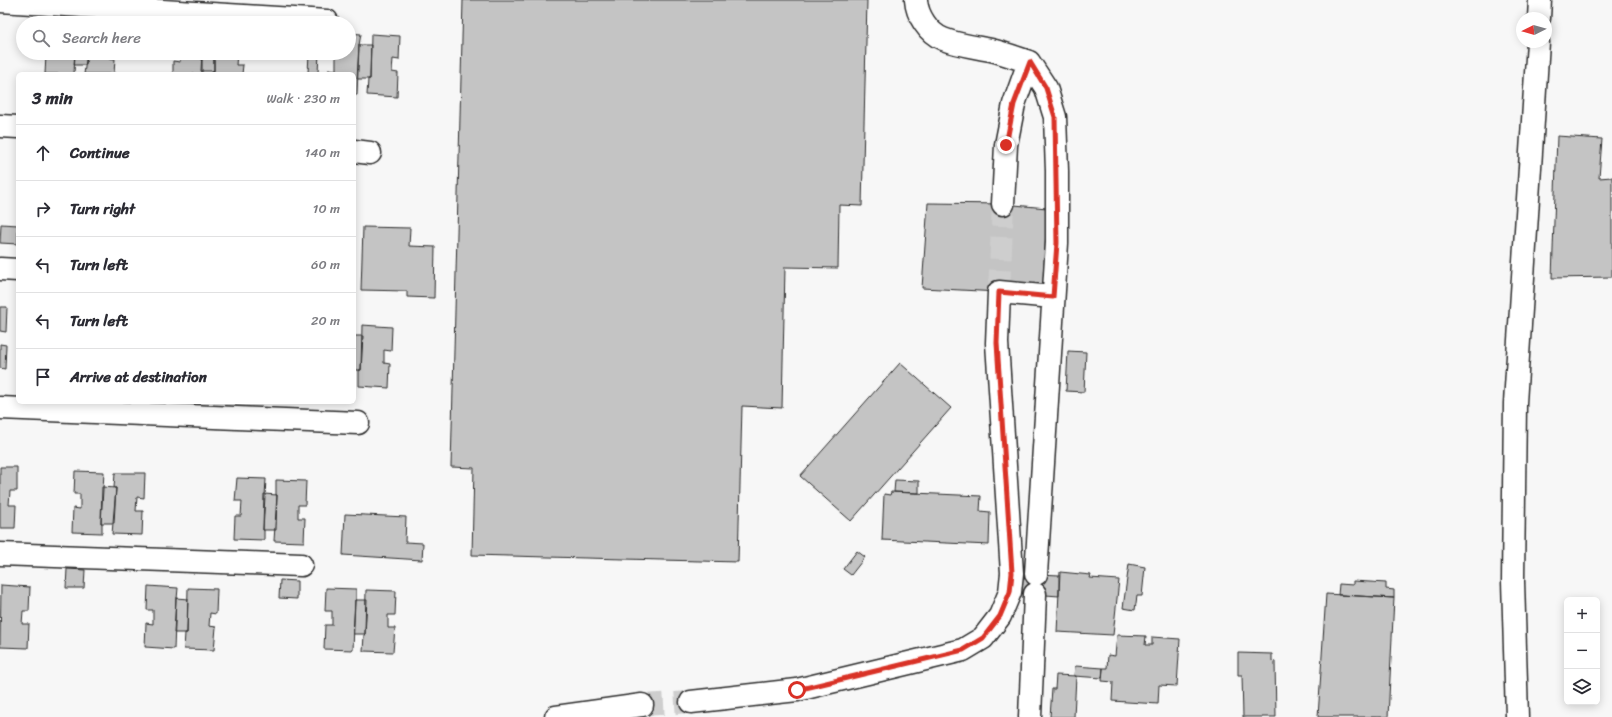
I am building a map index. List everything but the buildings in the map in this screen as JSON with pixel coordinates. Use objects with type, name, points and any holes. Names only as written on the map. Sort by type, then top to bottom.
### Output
[{"type":"street","points":[[916,0],[919,12],[924,22],[932,32],[942,39],[994,51],[1030,62],[1046,88],[1055,117],[1057,243],[1036,584],[1030,717]]},
{"type":"street","points":[[1539,12],[1540,0]]},
{"type":"street","points":[[0,1],[245,16]]},
{"type":"street","points":[[1517,717],[1513,581],[1515,403],[1538,48]]},
{"type":"street","points":[[1003,204],[1006,145],[1011,118],[1014,104],[1030,62]]},
{"type":"street","points":[[0,126],[16,127]]},
{"type":"street","points":[[0,269],[16,270]]},
{"type":"street","points":[[691,702],[797,690],[963,650],[983,638],[1000,616],[1010,592],[1012,573],[997,343],[999,292],[1053,297]]},
{"type":"street","points":[[0,408],[36,405],[164,408],[358,423]]},
{"type":"street","points":[[0,554],[300,565]]},
{"type":"street","points":[[556,717],[642,705]]},
{"type":"tunnel","points":[[999,292],[1003,204]]},
{"type":"tunnel","points":[[642,705],[691,702]]},
{"type":"route","points":[[797,690],[963,650],[983,638],[1000,616],[1010,592],[1012,573],[997,343],[999,292],[1053,297],[1057,243],[1055,117],[1046,88],[1030,62],[1014,104],[1006,145]]}]
